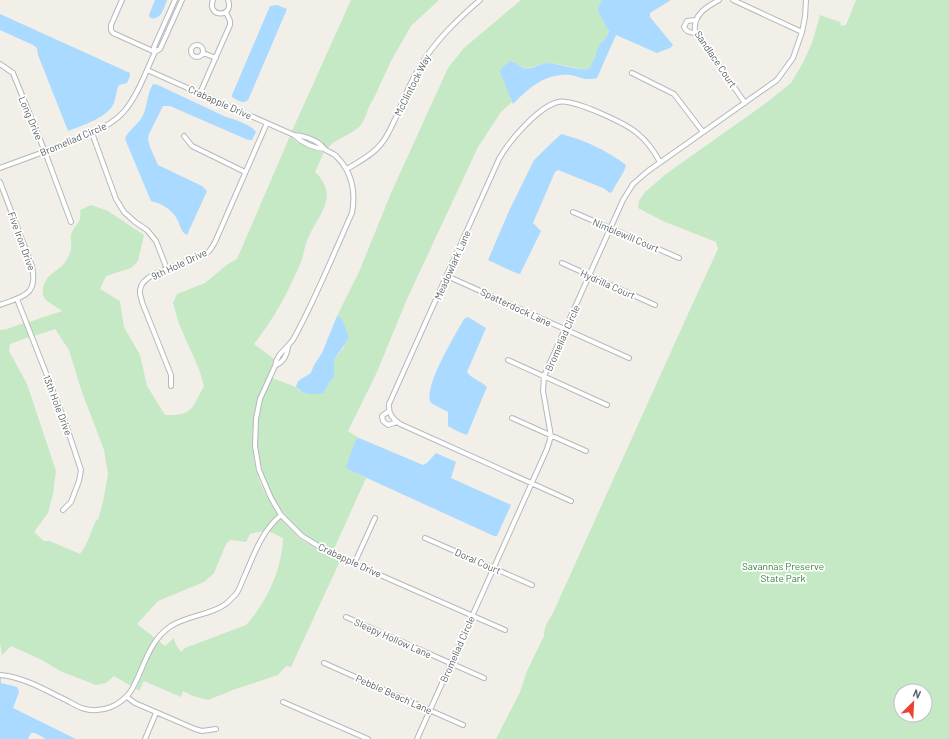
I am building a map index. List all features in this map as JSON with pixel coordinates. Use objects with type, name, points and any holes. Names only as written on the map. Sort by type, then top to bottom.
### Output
[{"type":"street","points":[[122,0],[111,25],[111,30],[113,33],[155,52]]},
{"type":"street","name":"Bromeliad Circle","points":[[155,52],[154,47],[175,0]]},
{"type":"street","name":"Bromeliad Circle","points":[[0,168],[46,152],[92,133],[112,122],[126,110],[134,98],[155,52],[160,49],[182,0]]},
{"type":"street","points":[[213,0],[212,6],[214,11],[220,14],[226,12],[230,5],[228,0]]},
{"type":"street","name":"McClintock Way","points":[[347,169],[374,152],[382,144],[409,87],[429,52],[445,32],[480,0]]},
{"type":"street","name":"Sandlace Court","points":[[719,0],[702,11],[696,20],[696,33],[745,103]]},
{"type":"street","points":[[732,0],[802,32]]},
{"type":"street","name":"Bromeliad Circle","points":[[417,739],[472,615],[533,484],[547,449],[551,436],[543,391],[544,376],[590,276],[610,228],[629,190],[643,175],[660,162],[777,80],[793,58],[802,32],[806,0]]},
{"type":"street","points":[[200,93],[230,25],[226,12]]},
{"type":"street","points":[[696,20],[687,21],[684,27],[687,31],[696,33]]},
{"type":"street","points":[[203,53],[216,58]]},
{"type":"street","name":"Long Drive","points":[[0,64],[13,73],[46,152],[71,222]]},
{"type":"street","name":"Crabapple Drive","points":[[146,70],[294,135],[299,140],[318,149],[324,149],[334,155],[347,169],[353,184],[354,199],[352,213],[306,316],[288,347],[283,350],[276,361],[260,398],[256,419],[255,446],[259,470],[271,498],[281,515],[302,536],[330,553],[505,630]]},
{"type":"street","points":[[632,73],[674,94],[703,132]]},
{"type":"street","name":"Meadowlark Lane","points":[[397,422],[388,425],[383,421],[382,416],[389,411],[391,397],[504,151],[520,131],[551,104],[562,101],[577,104],[636,132],[647,142],[660,162]]},
{"type":"street","name":"9th Hole Drive","points":[[170,386],[171,375],[142,302],[140,291],[142,284],[148,278],[209,252],[215,242],[267,123]]},
{"type":"street","points":[[92,133],[116,199],[124,212],[147,230],[156,241],[167,269]]},
{"type":"street","points":[[184,136],[192,146],[245,172]]},
{"type":"street","name":"Five Iron Drive","points":[[0,182],[35,277],[33,286],[29,292],[17,299],[0,305]]},
{"type":"street","name":"Nimblewill Court","points":[[573,212],[679,258]]},
{"type":"street","name":"Hydrilla Court","points":[[562,263],[655,305]]},
{"type":"street","name":"Spatterdock Lane","points":[[447,276],[628,358]]},
{"type":"street","name":"13th Hole Drive","points":[[17,299],[64,419],[81,470],[79,481],[70,502],[63,510]]},
{"type":"street","points":[[508,360],[607,405]]},
{"type":"street","points":[[389,411],[397,422],[571,501]]},
{"type":"street","points":[[512,418],[586,452]]},
{"type":"street","points":[[0,676],[11,676],[33,684],[84,709],[100,710],[113,707],[127,697],[134,686],[155,641],[166,630],[183,620],[214,610],[227,603],[238,592],[259,542],[266,530],[281,515]]},
{"type":"street","points":[[354,564],[375,518]]},
{"type":"street","name":"Doral Court","points":[[425,538],[532,585]]},
{"type":"street","name":"Sleepy Hollow Lane","points":[[346,617],[484,678]]},
{"type":"street","name":"Pebble Beach Lane","points":[[324,663],[463,724]]},
{"type":"street","points":[[127,697],[135,703],[198,730],[216,729]]},
{"type":"street","points":[[284,702],[368,739]]},
{"type":"street","points":[[145,739],[156,712]]},
{"type":"green space","points":[[351,0],[439,0],[411,26],[391,61],[362,124],[328,148],[321,141],[292,131]]},
{"type":"green space","points":[[521,0],[602,0],[597,10],[609,30],[605,39],[600,44],[597,50],[597,56],[589,69],[551,63],[525,68],[512,61],[506,85],[512,102],[501,112],[478,147],[407,299],[377,372],[348,431],[359,438],[356,439],[347,469],[366,478],[334,549],[343,554],[342,556],[306,537],[289,520],[269,489],[259,455],[257,437],[258,418],[262,400],[272,378],[296,387],[299,391],[324,393],[334,377],[334,360],[344,347],[342,319],[337,316],[359,272],[391,193],[448,68],[464,48]]},
{"type":"green space","name":"Savannas Preserve State Park","points":[[856,0],[949,0],[949,739],[496,739],[520,692],[527,671],[544,636],[547,624],[718,249],[716,242],[663,221],[638,208],[639,201],[645,192],[666,174],[766,103],[791,83],[804,61],[813,40],[820,15],[840,22],[841,26],[846,25]]},
{"type":"green space","points":[[290,136],[298,143],[317,151],[324,152],[315,172],[323,182],[327,196],[322,213],[310,233],[301,261],[280,306],[254,344],[274,359],[256,405],[253,423],[253,443],[254,461],[260,482],[278,515],[263,531],[250,534],[246,542],[230,540],[226,544],[214,573],[204,582],[158,601],[137,624],[155,638],[148,648],[131,686],[114,676],[106,683],[96,685],[60,671],[42,660],[11,646],[2,655],[0,643],[0,330],[24,323],[29,337],[10,344],[9,351],[27,384],[56,471],[53,494],[48,513],[34,532],[44,541],[50,541],[80,554],[97,519],[98,520],[103,502],[108,474],[104,450],[82,392],[69,350],[55,329],[34,336],[29,322],[62,311],[46,300],[43,296],[43,290],[47,279],[61,267],[70,252],[71,234],[80,218],[80,210],[91,205],[108,211],[144,235],[138,261],[131,268],[106,276],[100,289],[120,301],[124,327],[140,355],[147,386],[165,415],[181,414],[186,412],[194,405],[204,386],[199,369],[179,324],[173,303],[177,294],[205,283],[228,264],[237,259]]},
{"type":"green space","points":[[281,518],[300,539],[340,561],[291,667],[286,666],[278,675],[208,700],[193,696],[183,691],[181,697],[144,681],[139,691],[136,689],[153,650],[159,641],[165,646],[174,638],[176,645],[181,652],[185,648],[246,625],[254,616],[267,596],[280,561],[283,538],[268,531]]},
{"type":"water","points":[[155,0],[167,0],[159,16],[157,18],[150,18],[149,15]]},
{"type":"water","points":[[602,0],[671,0],[650,13],[650,17],[673,45],[670,48],[657,53],[616,35],[597,78],[585,79],[570,75],[553,76],[531,87],[513,104],[500,72],[502,68],[510,61],[524,68],[533,68],[546,63],[578,69],[589,69],[600,44],[605,39],[609,31],[597,10]]},
{"type":"water","points":[[277,5],[287,9],[248,100],[241,102],[232,97],[232,95],[270,6]]},
{"type":"water","points":[[0,14],[130,73],[127,83],[119,85],[114,103],[107,113],[87,124],[68,131],[38,55],[37,48],[0,30]]},
{"type":"water","points":[[153,84],[226,117],[234,119],[251,127],[256,132],[252,140],[248,140],[170,106],[163,106],[148,139],[158,165],[202,186],[207,191],[187,235],[182,231],[176,217],[170,211],[160,204],[151,201],[125,139],[128,133],[142,117]]},
{"type":"water","points":[[561,134],[587,142],[603,150],[626,165],[622,175],[610,193],[603,188],[558,170],[555,172],[533,223],[541,231],[520,274],[516,273],[488,260],[509,211],[534,160]]},
{"type":"water","points":[[337,316],[342,319],[349,338],[334,360],[334,377],[324,393],[313,394],[302,392],[296,387],[298,381],[311,373],[314,365],[322,353]]},
{"type":"water","points":[[468,317],[486,328],[467,372],[487,387],[467,435],[448,426],[448,412],[431,403],[430,396],[431,386],[441,361],[464,319]]},
{"type":"water","points":[[359,438],[423,465],[427,463],[436,453],[456,462],[451,478],[511,505],[497,536],[494,536],[347,469],[346,467],[356,439]]},
{"type":"water","points":[[0,678],[1,683],[17,687],[19,692],[13,708],[76,739],[46,739],[35,733],[31,733],[28,739],[0,739]]}]
